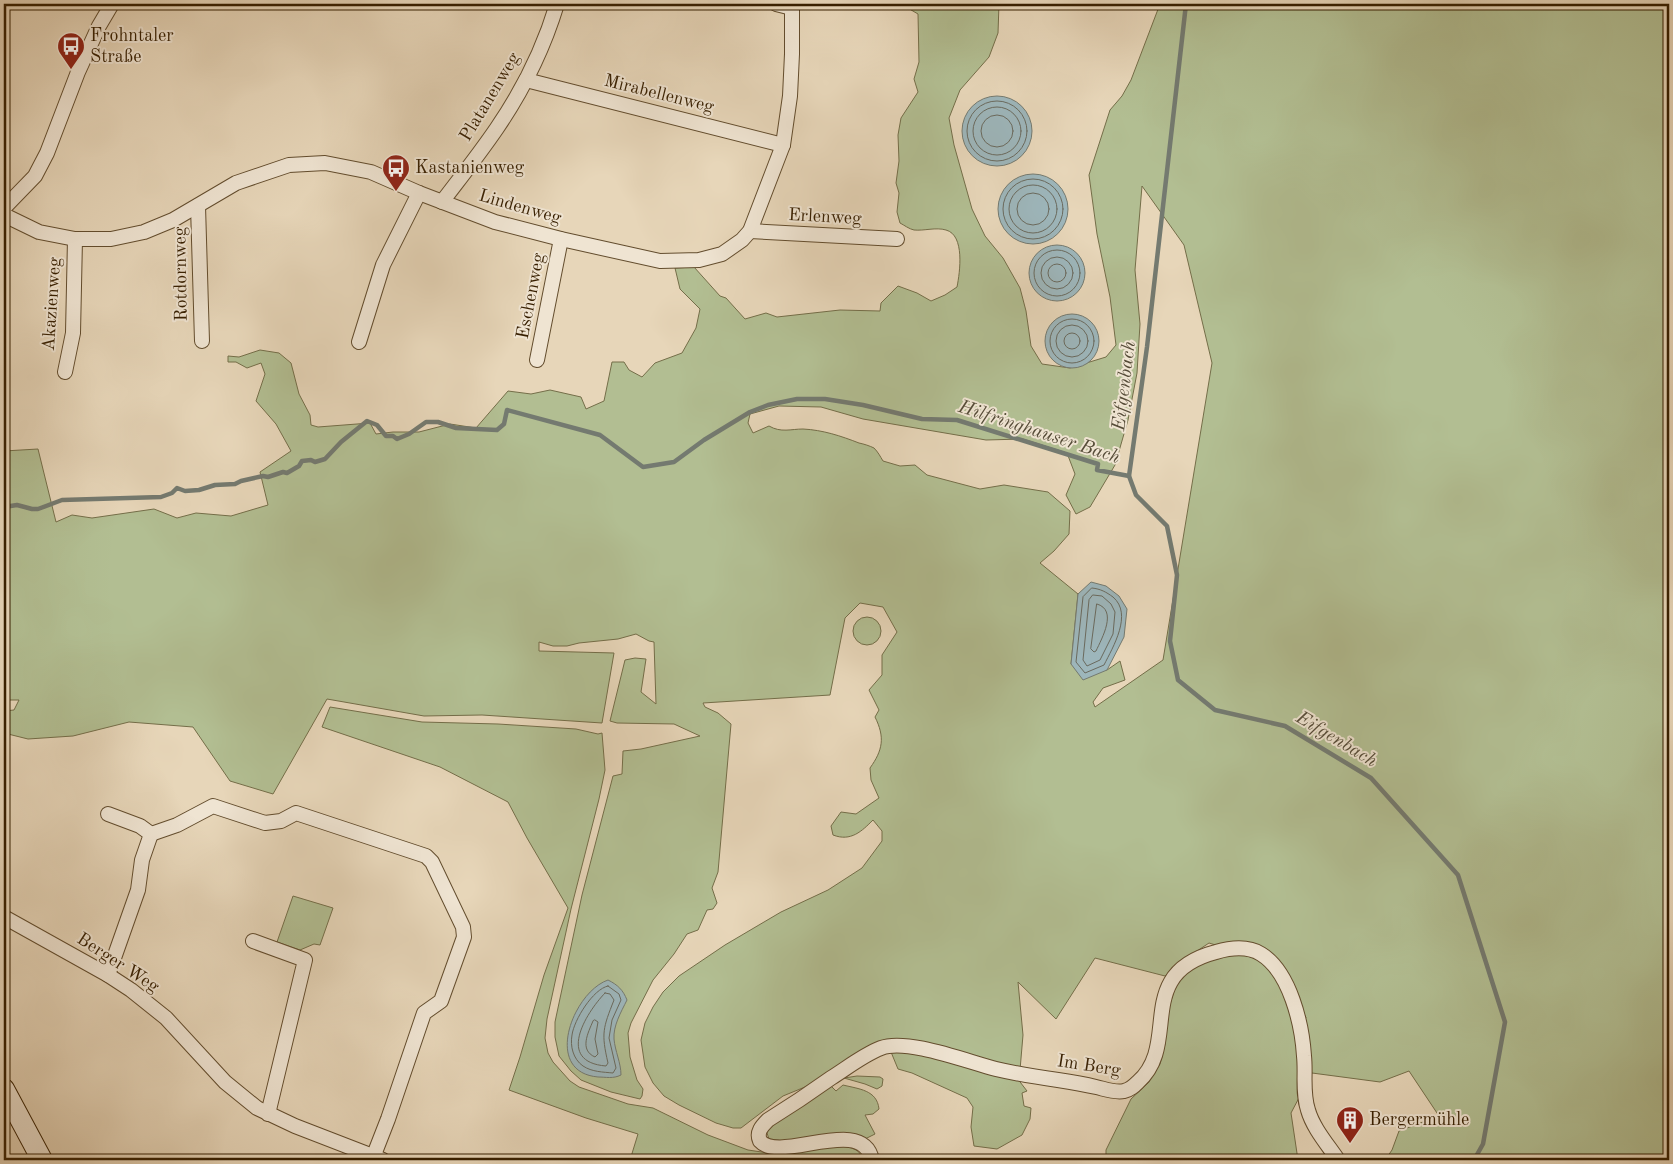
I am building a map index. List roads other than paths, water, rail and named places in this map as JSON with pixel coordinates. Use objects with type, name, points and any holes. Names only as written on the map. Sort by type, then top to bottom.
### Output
[{"type":"main road","points":[[4,1089],[42,1160]]},
{"type":"street","points":[[4,208],[35,176],[47,153],[78,72],[99,26],[112,4]]},
{"type":"street","name":"Platanenweg","points":[[442,202],[498,128],[526,80],[552,22],[557,4]]},
{"type":"street","points":[[776,4],[792,6]]},
{"type":"street","name":"Lindenweg","points":[[4,215],[38,232],[75,239],[111,239],[144,232],[173,220],[236,183],[288,165],[326,163],[371,172],[419,193],[495,222],[561,239],[660,261],[699,260],[722,254],[742,240],[750,231],[783,146],[790,96],[792,6]]},
{"type":"street","name":"Mirabellenweg","points":[[526,80],[783,146]]},
{"type":"street","points":[[359,342],[383,265],[419,193]]},
{"type":"street","name":"Rotdornweg","points":[[198,206],[202,341]]},
{"type":"street","name":"Erlenweg","points":[[750,231],[897,239]]},
{"type":"street","name":"Akazienweg","points":[[65,372],[73,333],[75,239]]},
{"type":"street","name":"Eschenweg","points":[[537,360],[561,239]]},
{"type":"street","points":[[151,834],[177,825],[213,806],[265,823],[281,821],[296,813],[426,856],[432,862],[463,927],[464,937],[441,1001],[424,1013],[376,1159]]},
{"type":"street","points":[[108,814],[140,826],[151,834]]},
{"type":"street","points":[[108,975],[138,890],[142,860],[151,834]]},
{"type":"street","name":"Berger Weg","points":[[4,917],[108,975],[166,1018],[225,1082],[246,1100],[268,1114],[376,1159]]},
{"type":"street","points":[[253,940],[305,960],[268,1114]]},
{"type":"street","name":"Im Berg","points":[[872,1160],[864,1145],[851,1141],[828,1141],[780,1149],[767,1147],[760,1141],[759,1131],[768,1120],[855,1062],[883,1047],[912,1046],[1025,1075],[1069,1081],[1119,1092],[1127,1091],[1142,1080],[1153,1063],[1159,1043],[1164,996],[1169,985],[1191,961],[1206,954],[1231,949],[1246,949],[1259,953],[1269,960],[1285,982],[1302,1032],[1304,1080],[1308,1111],[1312,1122],[1338,1160]]},
{"type":"water","points":[[997,96],[1010,99],[1022,106],[1029,118],[1032,131],[1029,144],[1022,156],[1010,163],[997,166],[984,163],[972,156],[965,144],[962,131],[965,118],[972,106],[984,99]]},
{"type":"water","points":[[1033,174],[1046,177],[1058,184],[1065,196],[1068,209],[1065,222],[1058,234],[1046,241],[1033,244],[1020,241],[1008,234],[1001,222],[998,209],[1001,196],[1008,184],[1020,177]]},
{"type":"water","points":[[1057,245],[1068,247],[1077,253],[1083,262],[1085,273],[1083,284],[1077,293],[1068,299],[1057,301],[1046,299],[1037,293],[1031,284],[1029,273],[1031,262],[1037,253],[1046,247]]},
{"type":"water","points":[[1067,314],[1077,314],[1091,322],[1097,331],[1099,341],[1097,351],[1091,360],[1077,368],[1067,368],[1057,363],[1050,356],[1045,346],[1045,336],[1050,326],[1057,319]]},
{"type":"water","points":[[1091,582],[1106,586],[1119,596],[1127,609],[1124,637],[1107,670],[1083,680],[1071,664],[1078,594]]},
{"type":"water","points":[[608,980],[620,988],[627,1000],[618,1019],[614,1034],[621,1075],[598,1077],[581,1072],[571,1061],[567,1047],[569,1031],[575,1015],[584,1000],[595,987]]},
{"type":"waterway","name":"Eifgenbach","points":[[1186,4],[1147,347],[1129,476],[1136,495],[1167,526],[1177,575],[1170,641],[1178,680],[1215,710],[1285,726],[1371,778],[1458,875],[1505,1022],[1483,1144],[1474,1160]]},
{"type":"waterway","name":"Hilfringhauser Bach","points":[[4,507],[17,505],[38,509],[62,500],[161,497],[172,493],[177,488],[185,491],[199,490],[215,485],[235,484],[263,476],[268,477],[283,472],[287,473],[299,466],[302,461],[311,460],[315,462],[325,459],[341,442],[367,421],[377,425],[386,436],[393,436],[397,439],[409,434],[426,422],[438,422],[456,428],[497,430],[504,424],[507,410],[600,435],[643,467],[674,462],[704,440],[750,412],[768,405],[797,399],[825,399],[863,405],[922,419],[957,420],[1098,464],[1097,470],[1129,476]]},
{"type":"place","name":"Frohntaler Straße","points":[[71,70]]},
{"type":"place","name":"Kastanienweg","points":[[396,192]]},
{"type":"place","name":"Bergermühle","points":[[1350,1144]]}]
